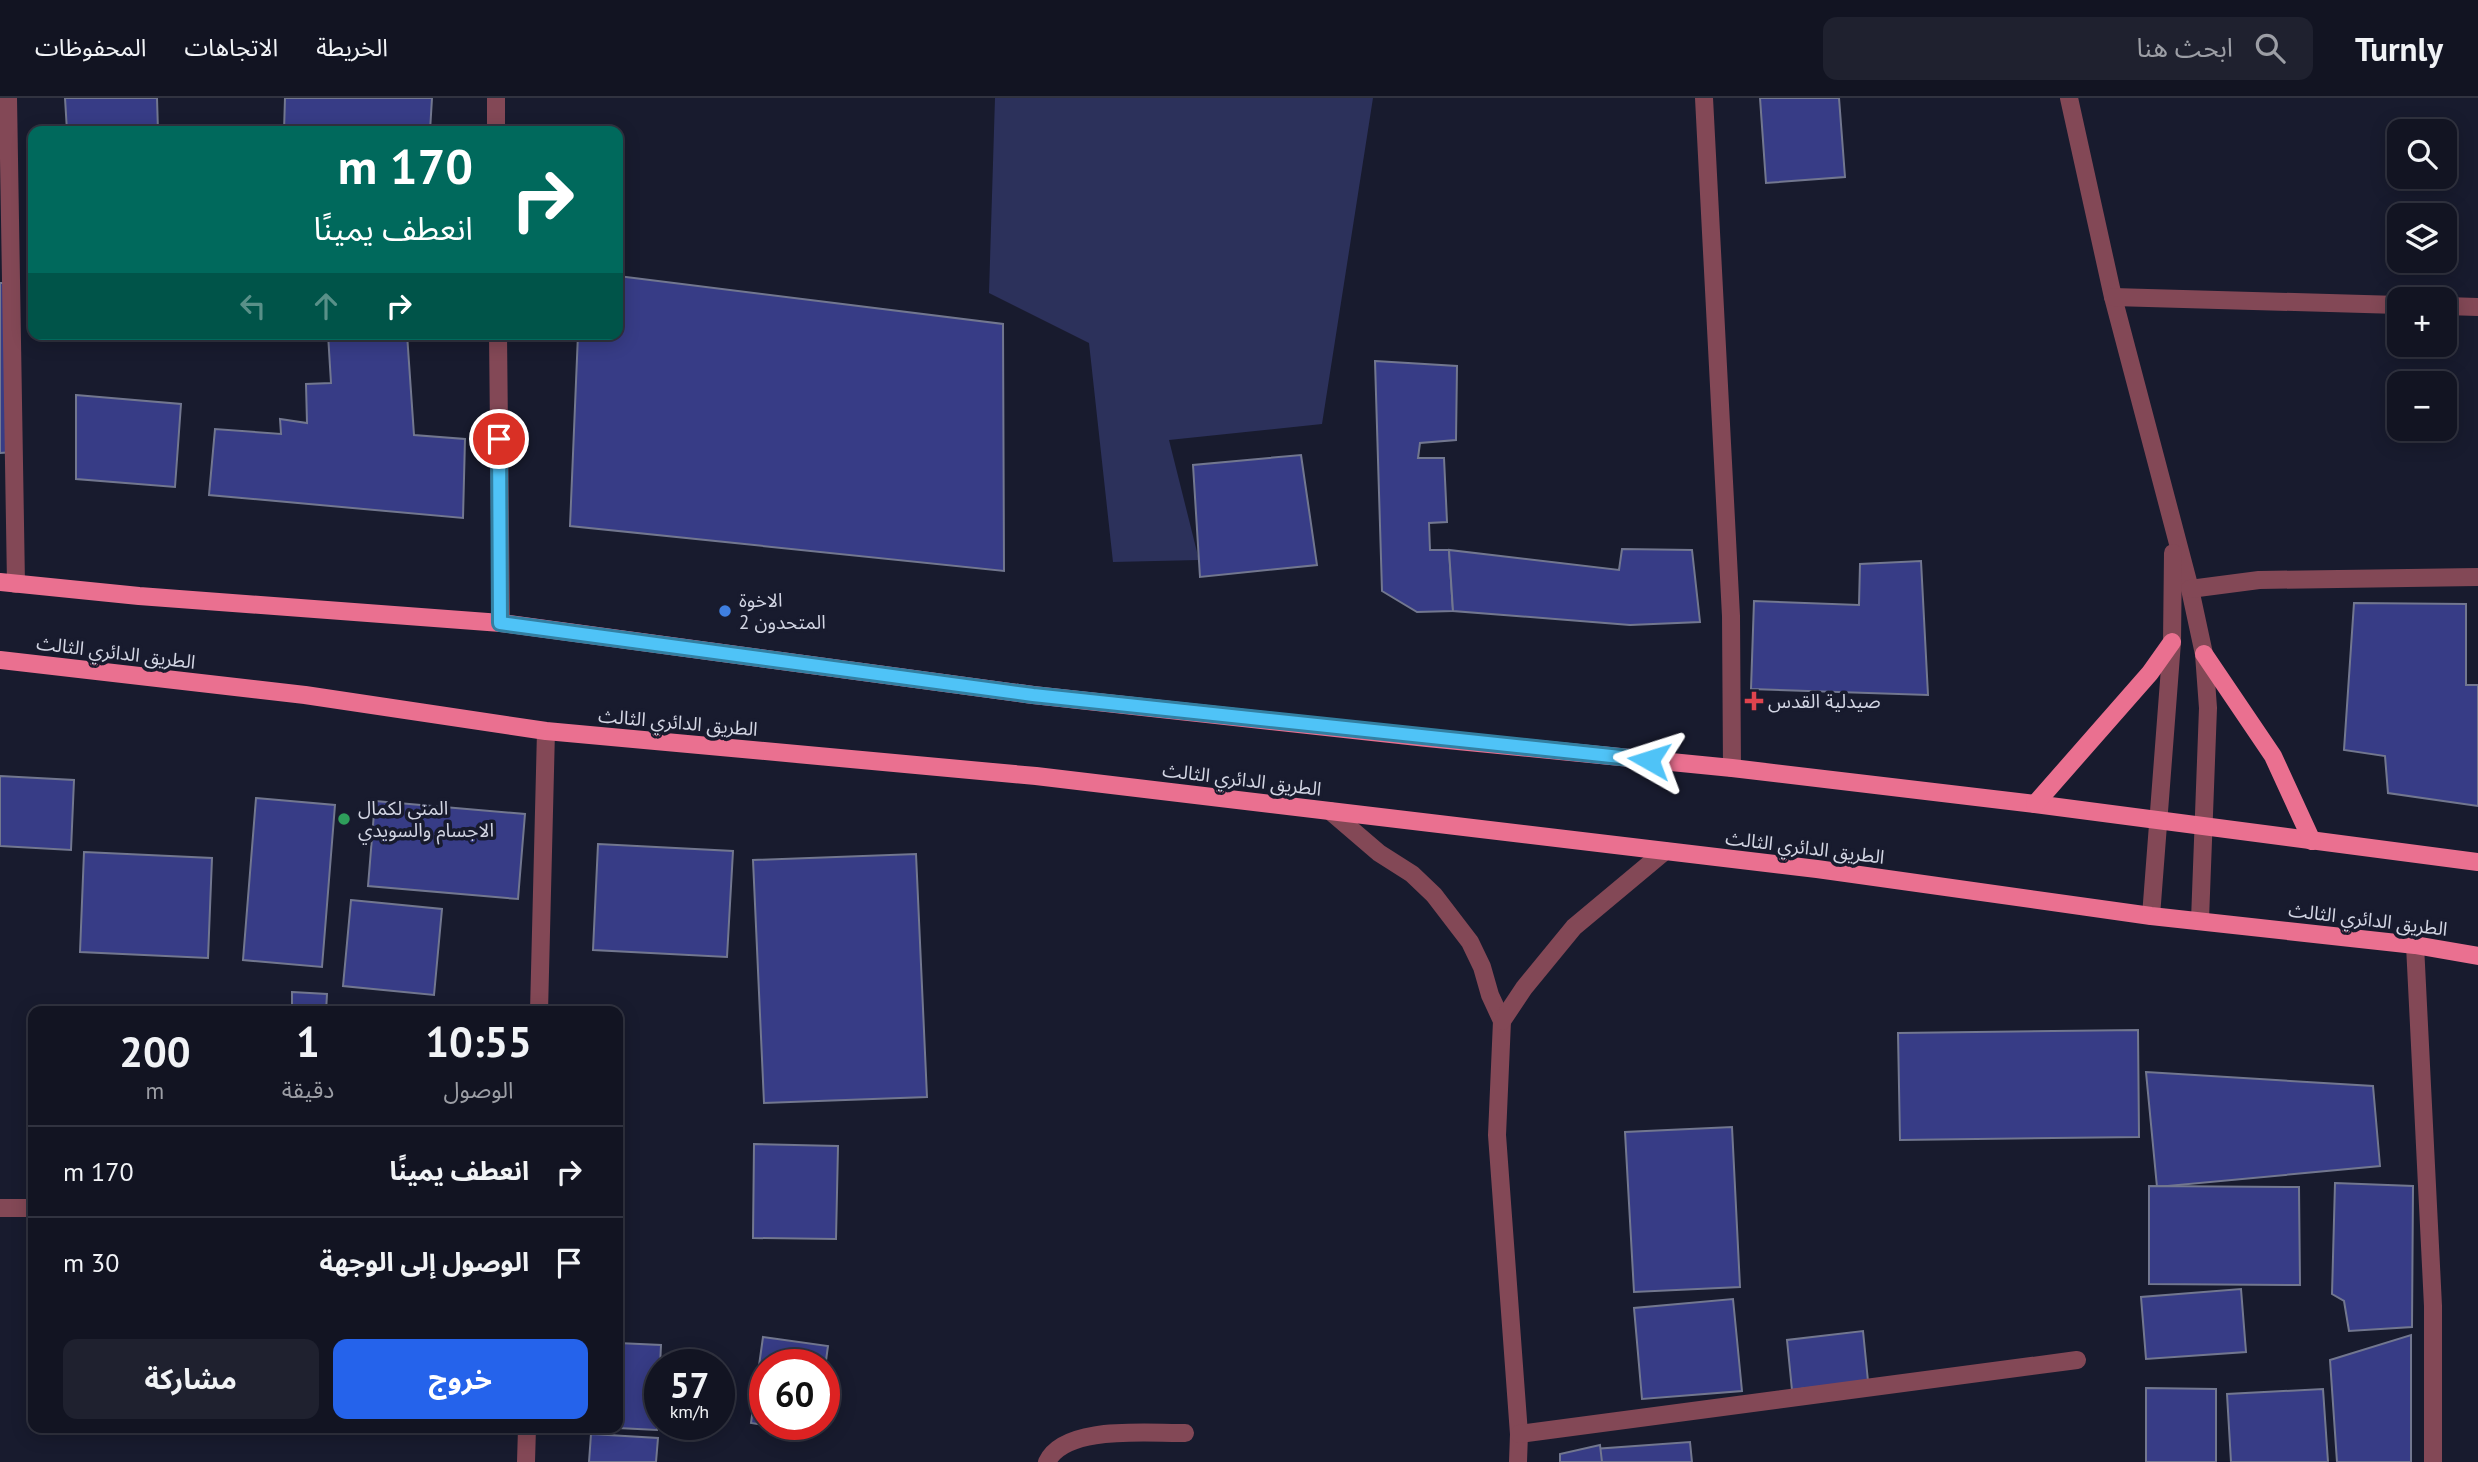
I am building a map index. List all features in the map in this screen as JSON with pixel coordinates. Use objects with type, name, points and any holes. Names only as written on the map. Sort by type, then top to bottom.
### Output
[{"type":"main road","points":[[8,583],[139,596],[500,623],[1033,695],[1732,768],[2035,804],[2478,862]]},
{"type":"main road","points":[[2035,804],[2150,673],[2172,642]]},
{"type":"main road","points":[[2204,654],[2273,756],[2312,841]]},
{"type":"main road","name":"الطريق الدائري الثالث","points":[[0,660],[305,695],[546,731],[1022,774],[1831,870],[2151,916],[2415,945],[2478,956]]},
{"type":"street","points":[[8,98],[8,583]]},
{"type":"street","points":[[496,98],[496,126]]},
{"type":"street","points":[[1704,98],[1731,616],[1732,768]]},
{"type":"street","points":[[2069,98],[2113,298],[2190,589],[2204,654],[2208,708],[2200,920]]},
{"type":"street","points":[[2113,298],[2387,305]]},
{"type":"street","points":[[2457,306],[2478,307]]},
{"type":"street","points":[[498,340],[500,623]]},
{"type":"street","points":[[2151,916],[2172,642],[2174,535]]},
{"type":"street","points":[[2190,589],[2259,580],[2478,577]]},
{"type":"street","points":[[539,1006],[546,731]]},
{"type":"street","points":[[1330,811],[1379,853],[1412,874],[1434,895],[1470,942],[1502,1021],[1497,1135],[1519,1434],[1518,1462]]},
{"type":"street","points":[[1502,1021],[1524,988],[1574,927],[1665,851]]},
{"type":"street","points":[[2415,945],[2433,1306],[2434,1462]]},
{"type":"street","points":[[0,1208],[28,1208]]},
{"type":"street","points":[[1519,1434],[2077,1360]]},
{"type":"street","points":[[526,1462],[527,1433]]},
{"type":"street","points":[[1047,1462],[1050,1455],[1065,1444],[1088,1435],[1185,1433]]},
{"type":"shaded area","points":[[995,98],[1373,98],[1322,424],[1169,440],[1199,560],[1113,562],[1089,343],[989,293]]},
{"type":"building","points":[[65,98],[157,98],[158,126],[67,126]]},
{"type":"building","points":[[285,98],[432,98],[430,126],[284,126]]},
{"type":"building","points":[[1760,98],[1839,98],[1845,177],[1766,183]]},
{"type":"building","points":[[623,277],[1003,324],[1004,571],[570,526],[578,340],[623,340]]},
{"type":"building","points":[[0,283],[7,283],[14,452],[0,453]]},
{"type":"building","points":[[328,340],[407,340],[414,435],[465,439],[463,518],[209,495],[215,429],[281,434],[280,419],[307,423],[306,384],[331,383]]},
{"type":"building","points":[[1375,361],[1457,366],[1456,440],[1420,443],[1418,458],[1444,458],[1447,522],[1429,523],[1430,550],[1449,550],[1453,611],[1417,612],[1382,591]]},
{"type":"building","points":[[76,395],[181,404],[175,487],[76,479]]},
{"type":"building","points":[[1301,455],[1317,565],[1200,577],[1193,465]]},
{"type":"building","points":[[1622,549],[1692,550],[1700,622],[1630,625],[1453,611],[1449,550],[1619,570]]},
{"type":"building","points":[[1921,561],[1928,695],[1751,689],[1754,601],[1859,605],[1860,564]]},
{"type":"building","points":[[2354,603],[2466,604],[2466,685],[2478,685],[2478,806],[2388,793],[2385,756],[2344,750]]},
{"type":"building","points":[[0,776],[74,780],[71,850],[0,846]]},
{"type":"building","points":[[256,798],[335,805],[322,967],[243,960]]},
{"type":"building","points":[[375,801],[525,814],[518,899],[368,886]]},
{"type":"building","points":[[598,844],[733,851],[727,957],[593,950]]},
{"type":"building","points":[[84,852],[212,858],[208,958],[80,952]]},
{"type":"building","points":[[916,854],[927,1097],[764,1103],[753,860]]},
{"type":"building","points":[[351,900],[442,909],[434,995],[343,986]]},
{"type":"building","points":[[292,992],[327,994],[326,1006],[292,1006]]},
{"type":"building","points":[[2138,1030],[2139,1137],[1900,1140],[1898,1033]]},
{"type":"building","points":[[2146,1072],[2373,1086],[2380,1166],[2157,1187]]},
{"type":"building","points":[[1732,1127],[1740,1287],[1634,1292],[1625,1132]]},
{"type":"building","points":[[754,1144],[838,1146],[836,1239],[753,1238]]},
{"type":"building","points":[[2335,1183],[2413,1186],[2412,1327],[2349,1331],[2344,1301],[2332,1294]]},
{"type":"building","points":[[2149,1186],[2299,1187],[2300,1285],[2149,1284]]},
{"type":"building","points":[[2241,1289],[2246,1352],[2146,1359],[2141,1297]]},
{"type":"building","points":[[1733,1299],[1742,1391],[1642,1399],[1634,1308]]},
{"type":"building","points":[[1863,1331],[1868,1381],[1792,1390],[1787,1340]]},
{"type":"building","points":[[2411,1335],[2411,1462],[2337,1462],[2330,1360]]},
{"type":"building","points":[[763,1337],[828,1346],[828,1349],[761,1349]]},
{"type":"building","points":[[623,1343],[661,1345],[661,1349],[644,1349],[644,1429],[623,1428]]},
{"type":"building","points":[[2146,1388],[2216,1389],[2216,1462],[2146,1462]]},
{"type":"building","points":[[2323,1389],[2328,1462],[2231,1462],[2227,1394]]},
{"type":"building","points":[[591,1434],[658,1440],[656,1462],[589,1462]]},
{"type":"building","points":[[1690,1442],[1692,1462],[1595,1462],[1594,1449]]},
{"type":"building","points":[[1600,1445],[1602,1462],[1560,1462],[1560,1454]]},
{"type":"place","name":"الاخوة المتحدون 2","points":[[725,611]]},
{"type":"place","name":"صيدلية القدس","points":[[1754,701]]},
{"type":"place","name":"المنى لكمال الاجسام والسويدي","points":[[344,819]]},
{"type":"route","points":[[499,439],[500,623],[1033,695],[1649,760]]}]
